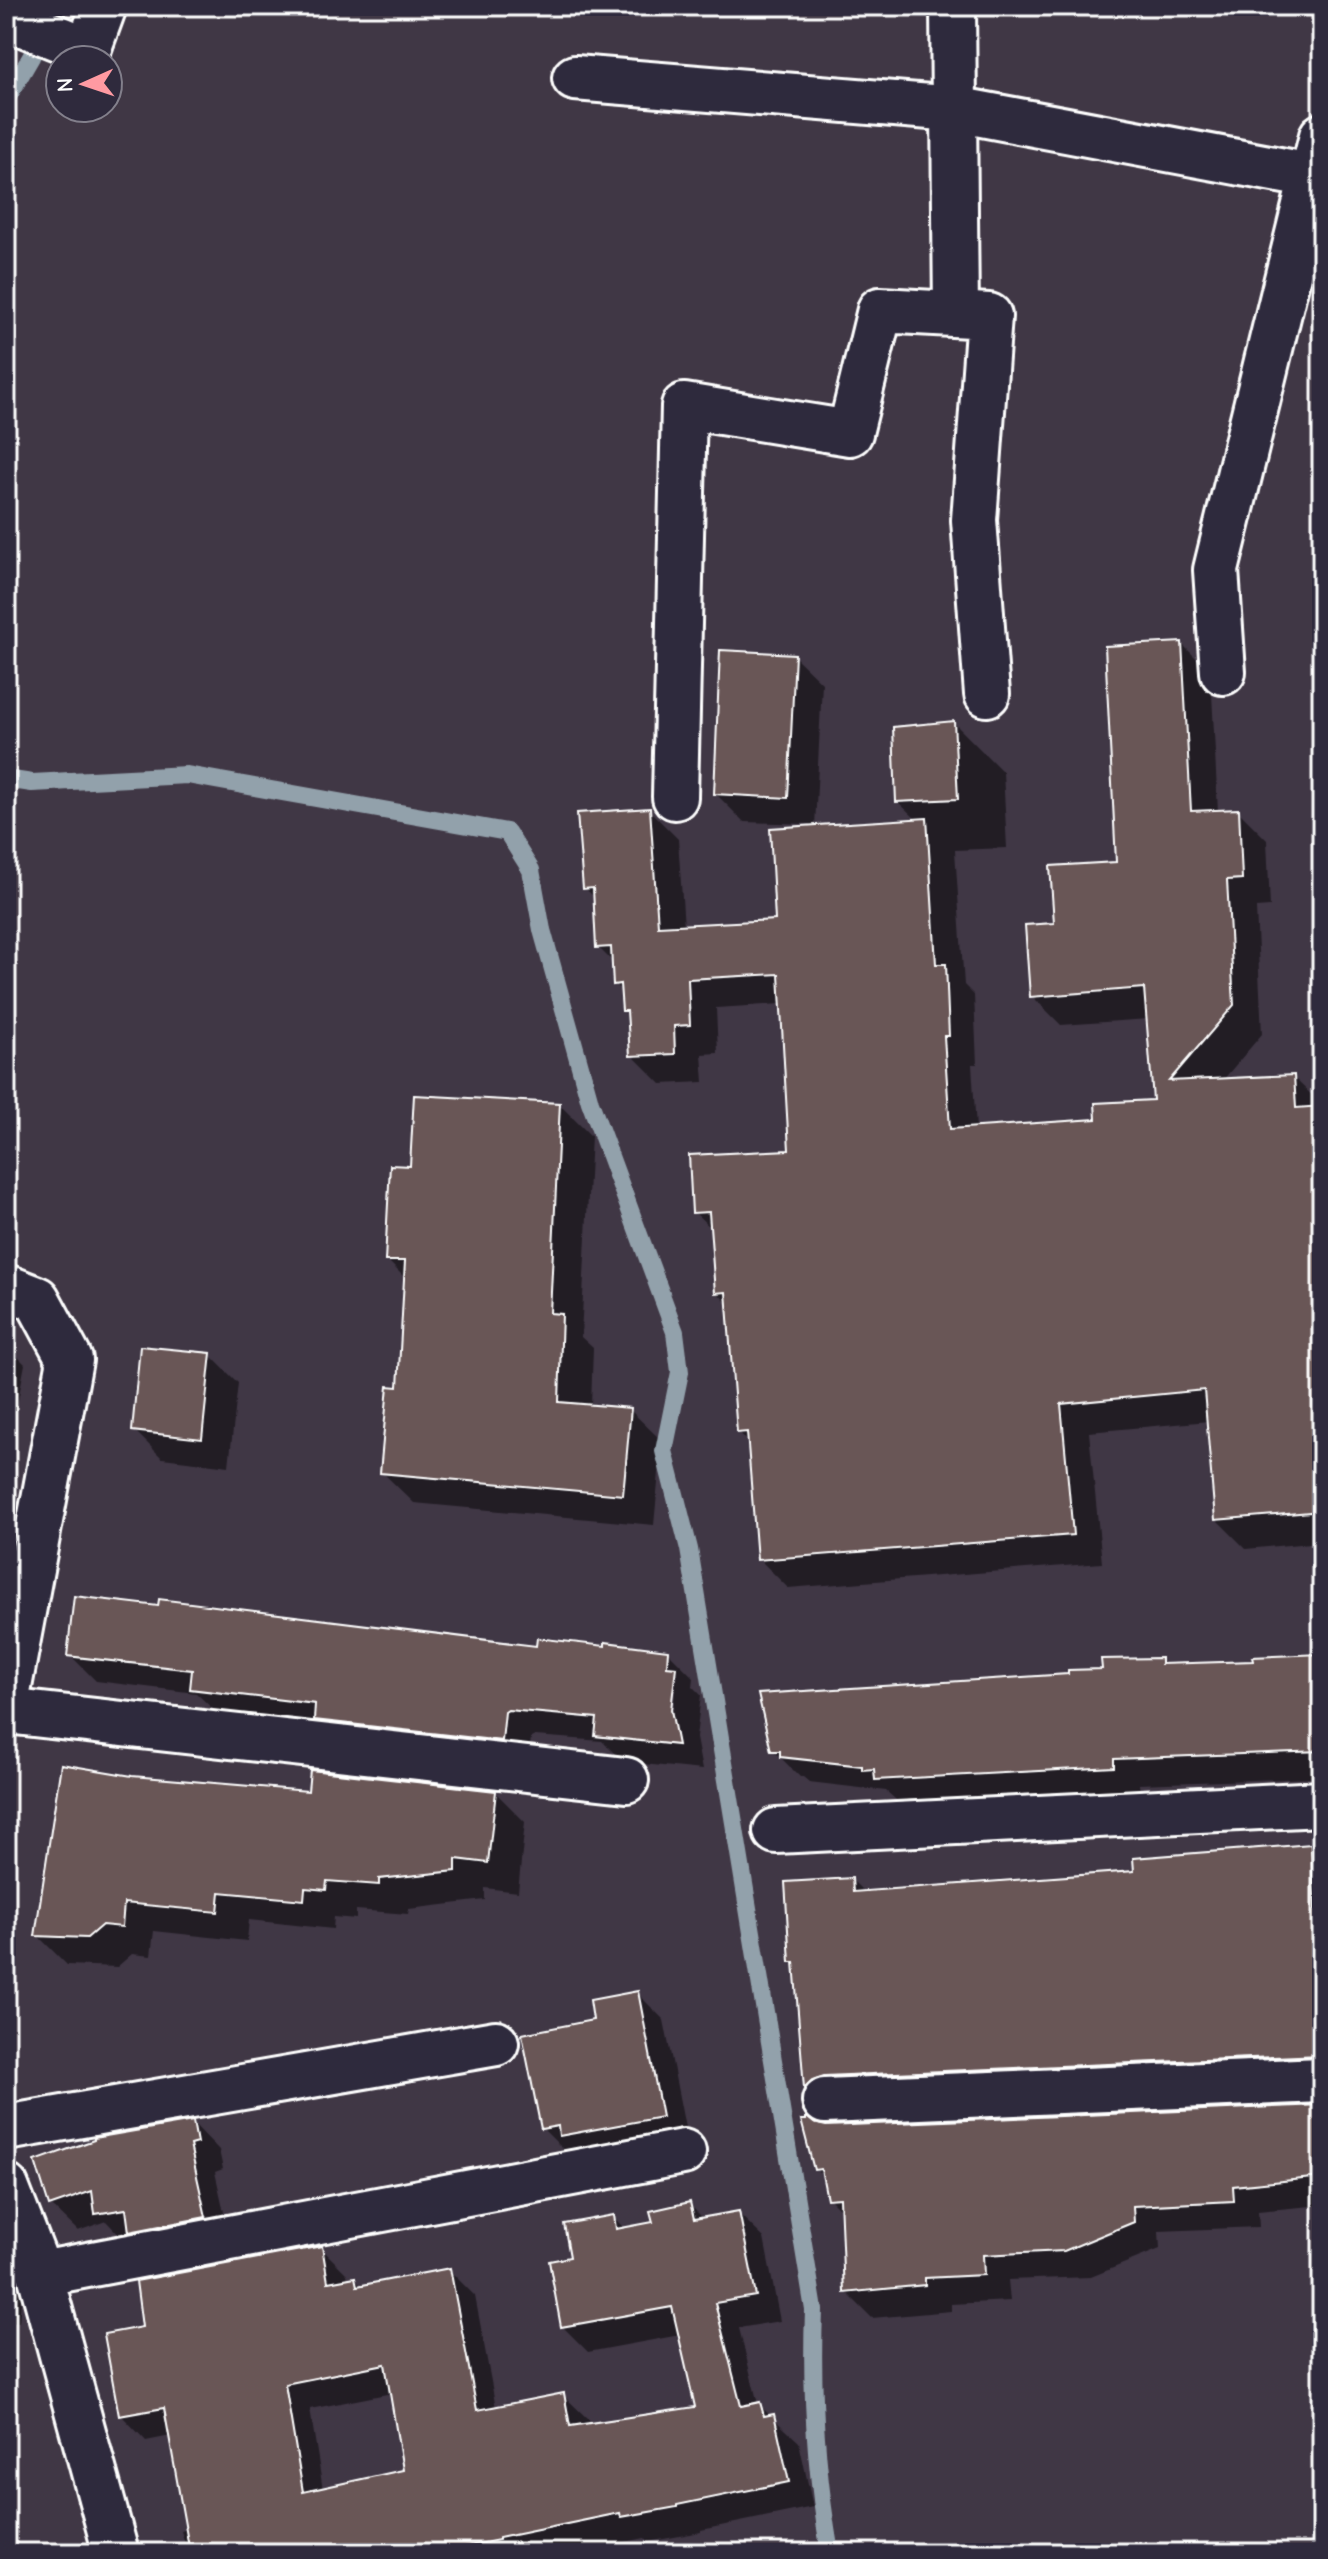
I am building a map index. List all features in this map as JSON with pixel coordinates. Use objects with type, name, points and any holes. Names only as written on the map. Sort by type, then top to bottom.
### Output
[{"type":"street","points":[[33,28],[88,50],[104,6]]},
{"type":"street","points":[[953,6],[956,314]]},
{"type":"street","points":[[575,78],[955,109],[1319,163],[1216,570],[1223,672]]},
{"type":"street","points":[[675,797],[684,406],[850,433],[880,310],[989,316],[974,520],[987,694]]},
{"type":"street","points":[[6,1287],[37,1299],[70,1360],[6,1703]]},
{"type":"street","points":[[6,1711],[626,1780]]},
{"type":"street","points":[[776,1831],[1322,1804]]},
{"type":"street","points":[[6,2128],[496,2043]]},
{"type":"street","points":[[825,2101],[1322,2080]]},
{"type":"street","points":[[40,2274],[683,2152]]},
{"type":"street","points":[[6,2187],[40,2274],[116,2553]]},
{"type":"building","points":[[1182,642],[1191,811],[1239,809],[1242,879],[1227,880],[1234,1005],[1169,1081],[1294,1075],[1296,1108],[1322,1106],[1322,1511],[1215,1520],[1204,1390],[1061,1404],[1073,1535],[757,1560],[747,1432],[737,1433],[726,1292],[715,1293],[709,1212],[692,1213],[689,1155],[789,1150],[779,974],[688,979],[690,1025],[674,1026],[675,1054],[630,1056],[627,1011],[622,1011],[620,984],[613,985],[611,947],[596,948],[593,888],[583,889],[577,813],[650,808],[658,926],[775,920],[770,828],[927,818],[936,964],[946,964],[949,1036],[944,1036],[950,1129],[1096,1119],[1095,1103],[1153,1100],[1144,988],[1030,997],[1025,925],[1054,923],[1050,866],[1116,862],[1105,646]]},
{"type":"building","points":[[720,650],[795,654],[788,798],[714,794]]},
{"type":"building","points":[[954,721],[958,799],[896,802],[893,727]]},
{"type":"building","points":[[414,1095],[560,1103],[550,1313],[562,1314],[559,1402],[631,1408],[623,1495],[380,1473],[388,1386],[398,1387],[405,1261],[385,1261],[390,1165],[410,1166]]},
{"type":"building","points":[[140,1346],[211,1353],[202,1439],[132,1431]]},
{"type":"building","points":[[74,1596],[158,1606],[159,1599],[536,1646],[537,1638],[668,1650],[667,1666],[676,1667],[671,1710],[678,1745],[595,1736],[597,1718],[508,1710],[505,1712],[502,1741],[314,1720],[315,1704],[190,1689],[192,1670],[67,1656]]},
{"type":"building","points":[[1322,1654],[1322,1751],[1114,1759],[1114,1767],[875,1780],[874,1769],[862,1770],[862,1766],[780,1757],[780,1751],[771,1751],[758,1694],[1068,1674],[1068,1670],[1102,1669],[1101,1659],[1161,1658],[1161,1664],[1253,1661],[1252,1657]]},
{"type":"building","points":[[61,1764],[132,1776],[308,1791],[310,1770],[496,1791],[488,1863],[456,1859],[456,1871],[379,1879],[379,1885],[327,1881],[326,1890],[305,1888],[304,1900],[220,1892],[218,1912],[124,1903],[122,1927],[102,1925],[87,1938],[35,1936]]},
{"type":"building","points":[[1311,1844],[1322,2000],[1322,2055],[824,2076],[812,2080],[804,2088],[785,1882],[852,1878],[853,1892],[1134,1871],[1133,1858]]},
{"type":"building","points":[[638,1991],[662,2117],[559,2136],[558,2126],[541,2129],[522,2034],[593,2020],[590,2000]]},
{"type":"building","points":[[1322,2105],[1322,2177],[1233,2186],[1234,2201],[1133,2206],[1134,2222],[1064,2251],[983,2255],[984,2275],[925,2278],[925,2285],[844,2293],[840,2198],[827,2199],[821,2169],[814,2170],[801,2120],[806,2120],[806,2116],[814,2123],[826,2126]]},
{"type":"building","points":[[193,2121],[197,2143],[190,2145],[206,2217],[129,2232],[126,2209],[95,2214],[92,2191],[49,2206],[35,2161],[94,2138]]},
{"type":"building","points":[[690,2202],[694,2219],[739,2211],[756,2296],[715,2303],[741,2406],[760,2402],[764,2416],[774,2414],[789,2482],[677,2507],[621,2517],[620,2513],[434,2553],[190,2553],[164,2408],[119,2416],[104,2334],[142,2327],[136,2281],[322,2246],[328,2282],[355,2277],[357,2286],[450,2268],[477,2410],[564,2393],[570,2426],[695,2407],[672,2307],[561,2327],[549,2261],[570,2257],[564,2224],[614,2215],[616,2229],[653,2222],[650,2211]],"holes":[[[385,2364],[403,2470],[303,2492],[285,2384]]]},
{"type":"waterway","points":[[6,100],[31,57],[53,6]]},
{"type":"waterway","points":[[6,779],[32,783],[187,775],[507,832],[531,870],[542,930],[590,1102],[675,1332],[680,1372],[664,1451],[689,1549],[814,2310],[816,2432],[830,2553]]}]
